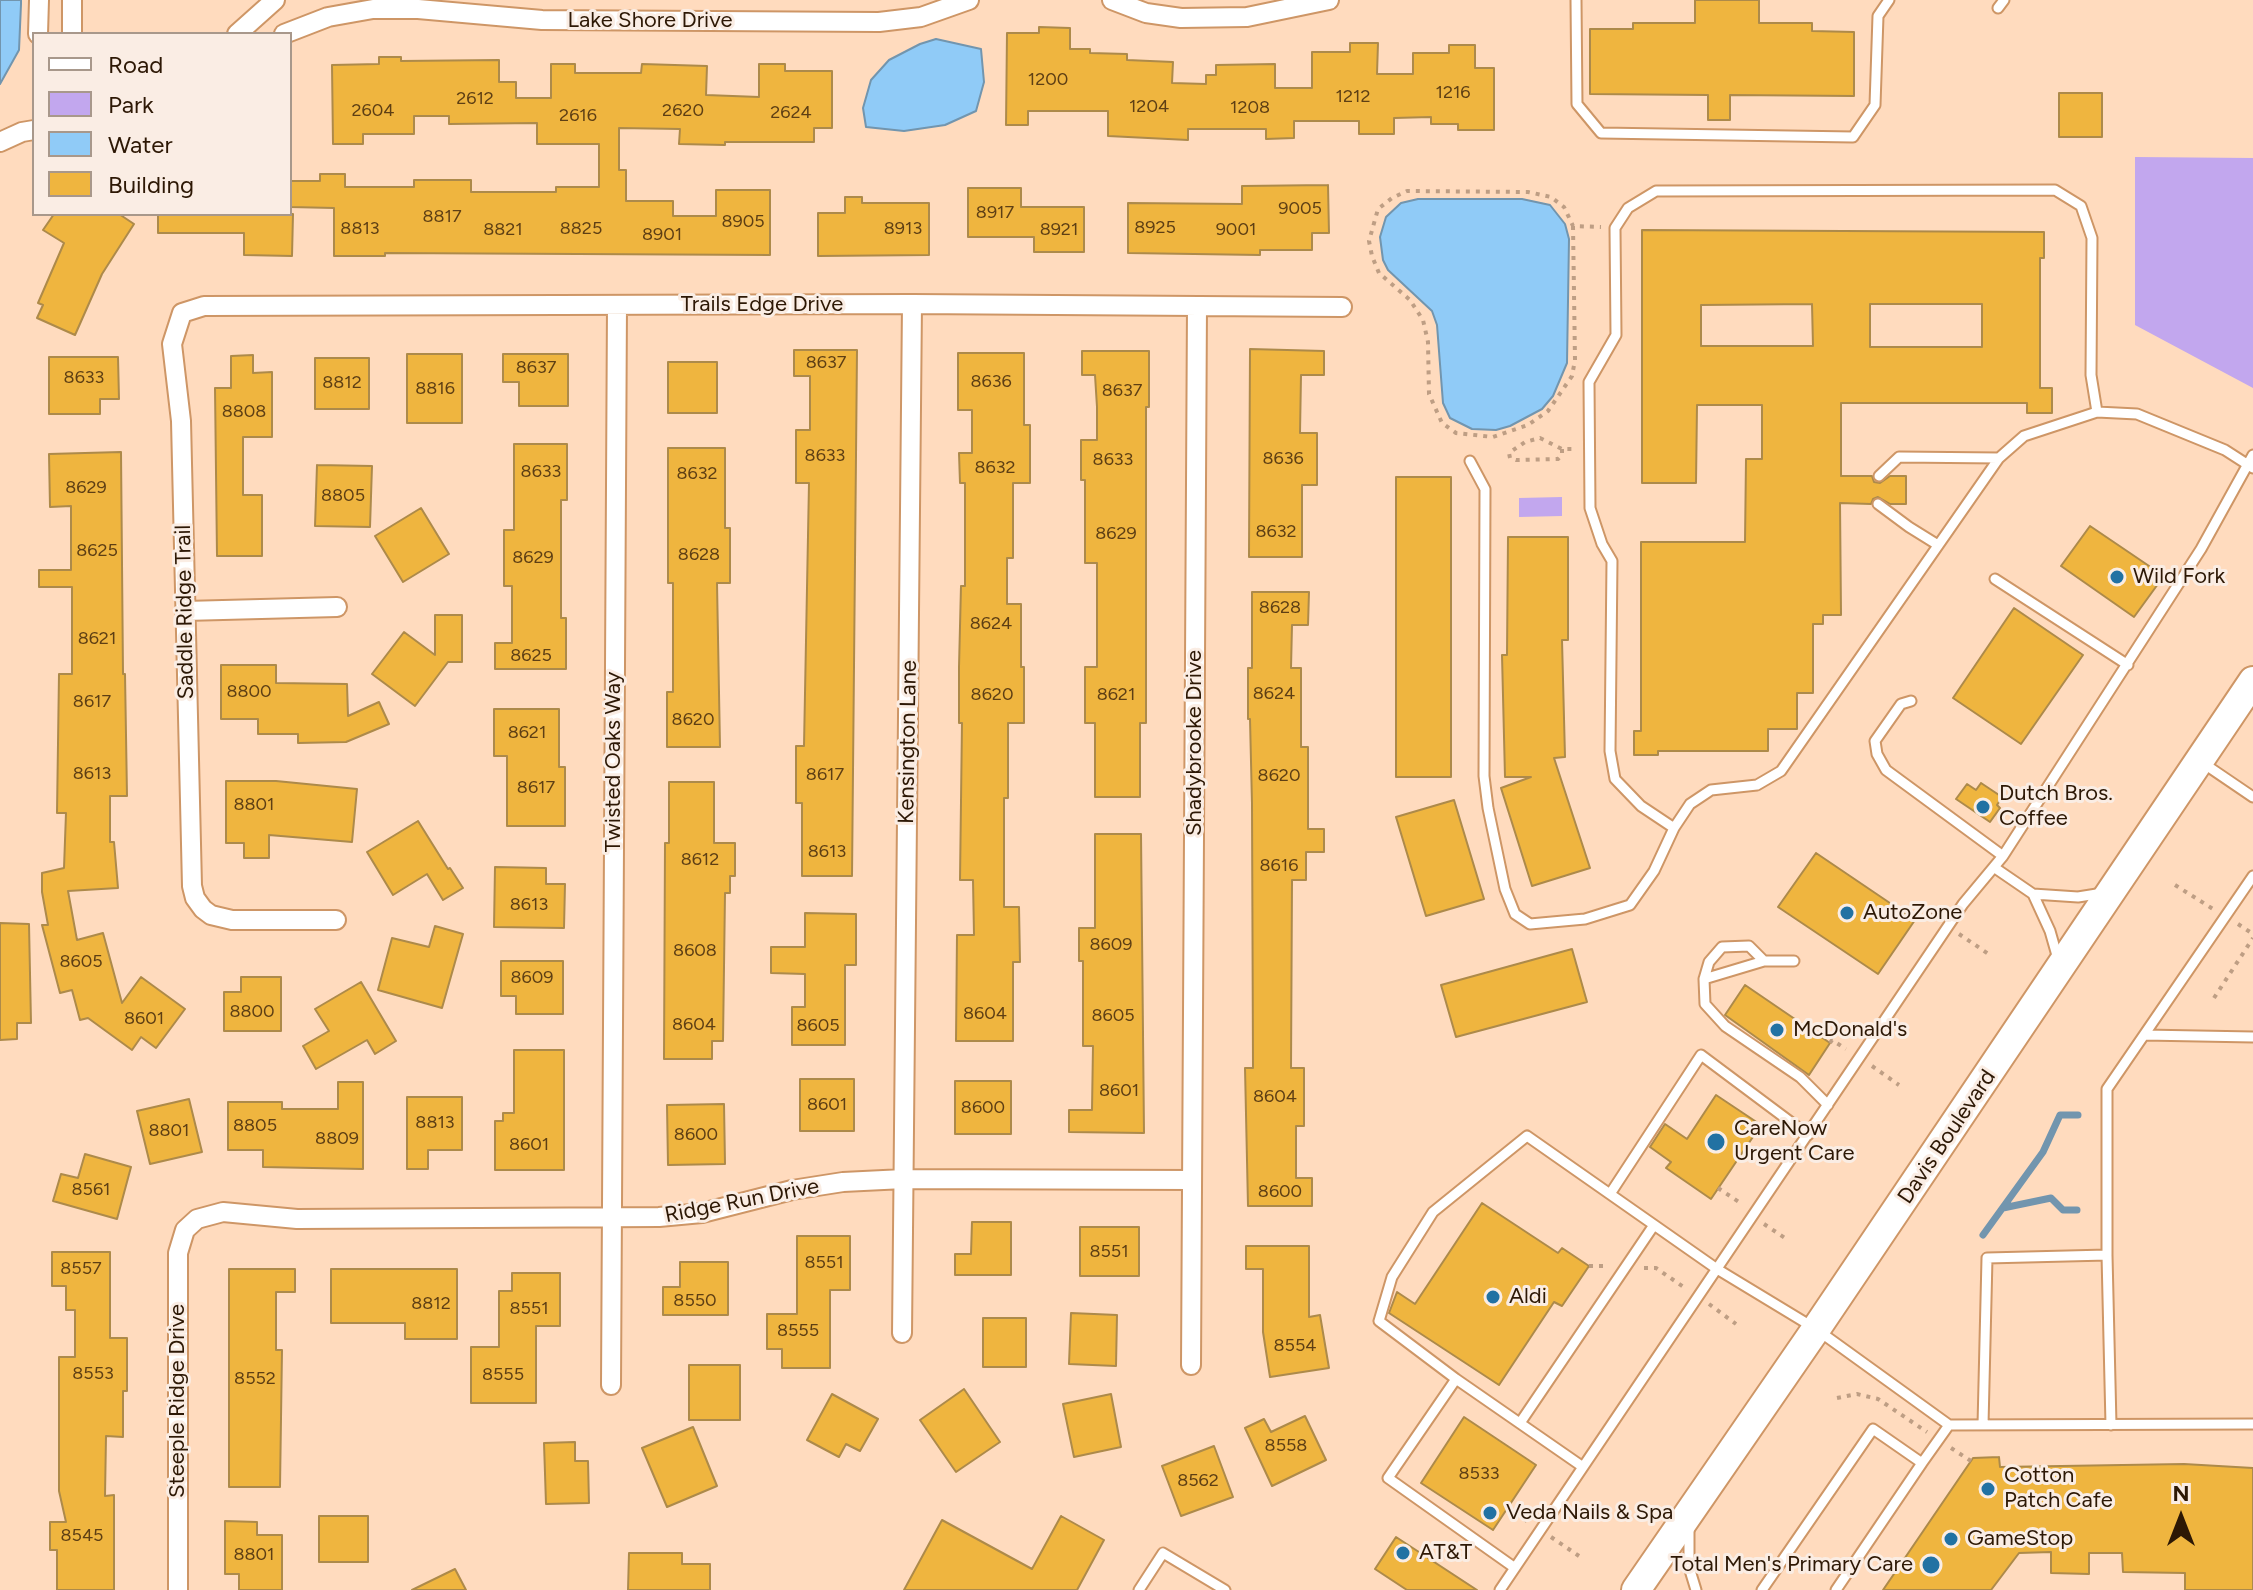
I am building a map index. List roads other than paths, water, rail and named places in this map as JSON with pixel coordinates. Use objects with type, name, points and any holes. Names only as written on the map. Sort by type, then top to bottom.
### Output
[{"type":"main road","name":"Davis Boulevard","points":[[1636,1590],[2061,969],[2253,681]]},
{"type":"street","points":[[38,32],[39,0]]},
{"type":"street","points":[[72,0],[72,32]]},
{"type":"street","points":[[239,32],[275,0]]},
{"type":"street","name":"Lake Shore Drive","points":[[289,32],[328,17],[373,9],[466,7],[586,21],[879,22],[921,17],[969,0]]},
{"type":"street","points":[[1112,0],[1146,13],[1181,18],[1258,16],[1329,0]]},
{"type":"street","points":[[0,142],[32,130]]},
{"type":"street","name":"Trails Edge Drive","points":[[182,313],[204,306],[912,304],[1342,307]]},
{"type":"street","name":"Kensington Lane","points":[[902,1333],[912,304]]},
{"type":"street","name":"Twisted Oaks Way","points":[[611,1385],[617,305]]},
{"type":"street","name":"Shadybrooke Drive","points":[[1191,1365],[1197,306]]},
{"type":"street","name":"Saddle Ridge Trail","points":[[182,313],[172,344],[181,421],[192,886],[195,898],[211,915],[232,920],[336,920]]},
{"type":"street","points":[[185,611],[337,607]]},
{"type":"street","name":"Ridge Run Drive","points":[[197,1219],[223,1212],[297,1219],[659,1217],[702,1213],[792,1190],[830,1184],[904,1179],[1192,1180]]},
{"type":"street","name":"Steeple Ridge Drive","points":[[178,1590],[178,1253],[185,1230],[197,1219]]},
{"type":"lane","points":[[1576,0],[1577,104],[1601,133],[1853,137],[1875,105],[1878,16],[1889,0]]},
{"type":"lane","points":[[1674,828],[1641,806],[1615,779],[1610,751],[1612,561],[1602,544],[1590,508],[1589,382],[1616,335],[1615,228],[1628,208],[1656,191],[2055,190],[2081,206],[2092,238],[2091,375],[2097,412]]},
{"type":"lane","points":[[1470,461],[1485,489],[1484,776],[1488,808],[1505,889],[1515,914],[1530,924],[1585,919],[1630,905],[1654,871],[1674,828],[1690,804],[1711,790],[1757,785],[1781,771],[1999,458],[2024,436],[2097,412],[2137,414],[2225,450],[2250,467]]},
{"type":"lane","points":[[1500,1590],[1963,904],[2003,856],[2201,549],[2250,467],[2253,455]]},
{"type":"lane","points":[[1879,476],[1899,457],[1999,458]]},
{"type":"lane","points":[[1878,504],[1938,545]]},
{"type":"lane","points":[[1995,579],[2128,665]]},
{"type":"lane","points":[[1911,701],[1901,704],[1875,741],[1877,754],[1886,770],[2003,856]]},
{"type":"lane","points":[[2201,761],[2253,797]]},
{"type":"lane","points":[[1995,868],[2033,894],[2078,897],[2114,890]]},
{"type":"lane","points":[[2111,1425],[2107,1089],[2253,876]]},
{"type":"lane","points":[[2033,894],[2050,931],[2061,969]]},
{"type":"lane","points":[[1764,961],[1749,946],[1722,947],[1709,962],[1704,979],[1705,1004],[1725,1026],[1800,1077],[1828,1105]]},
{"type":"lane","points":[[1704,979],[1764,961],[1794,961]]},
{"type":"lane","points":[[2144,1035],[2253,1037]]},
{"type":"lane","points":[[1610,1194],[1701,1055],[1808,1135]]},
{"type":"lane","points":[[1583,1467],[1379,1321],[1392,1277],[1433,1212],[1527,1136],[1717,1269],[1816,1329],[1949,1425],[2253,1424]]},
{"type":"lane","points":[[1520,1423],[1654,1225]]},
{"type":"lane","points":[[1983,1425],[1987,1258],[2107,1255]]},
{"type":"lane","points":[[1456,1379],[1388,1478],[1515,1568]]},
{"type":"lane","points":[[1836,1590],[1949,1425]]},
{"type":"lane","points":[[1762,1590],[1873,1429],[1922,1463]]},
{"type":"lane","points":[[1689,1510],[1689,1567],[1696,1590]]},
{"type":"lane","points":[[1139,1590],[1163,1553],[1225,1590]]},
{"type":"water","points":[[0,0],[21,0],[21,4],[19,50],[0,84]]},
{"type":"water","points":[[936,39],[981,49],[984,82],[976,111],[945,125],[904,131],[866,127],[863,108],[871,80],[889,60]]},
{"type":"water","points":[[1418,199],[1522,199],[1550,205],[1565,224],[1569,239],[1567,363],[1553,396],[1542,409],[1510,426],[1496,430],[1472,429],[1450,418],[1443,403],[1437,325],[1432,311],[1388,270],[1383,260],[1380,237],[1386,217],[1401,203]]},
{"type":"waterway","points":[[1983,1235],[2043,1152],[2060,1115],[2078,1115]]},
{"type":"waterway","points":[[2003,1208],[2051,1198],[2063,1210],[2077,1210]]},
{"type":"place","name":"Wild Fork","points":[[2117,577]]},
{"type":"place","name":"Dutch Bros. Coffee","points":[[1983,807]]},
{"type":"place","name":"AutoZone","points":[[1847,913]]},
{"type":"place","name":"McDonald's","points":[[1777,1030]]},
{"type":"place","name":"CareNow Urgent Care","points":[[1716,1142]]},
{"type":"place","name":"Aldi","points":[[1493,1297]]},
{"type":"place","name":"Cotton Patch Cafe","points":[[1988,1489]]},
{"type":"place","name":"Veda Nails & Spa","points":[[1490,1513]]},
{"type":"place","name":"GameStop","points":[[1951,1539]]},
{"type":"place","name":"AT&T","points":[[1403,1553]]},
{"type":"place","name":"Total Men's Primary Care","points":[[1931,1565]]}]
